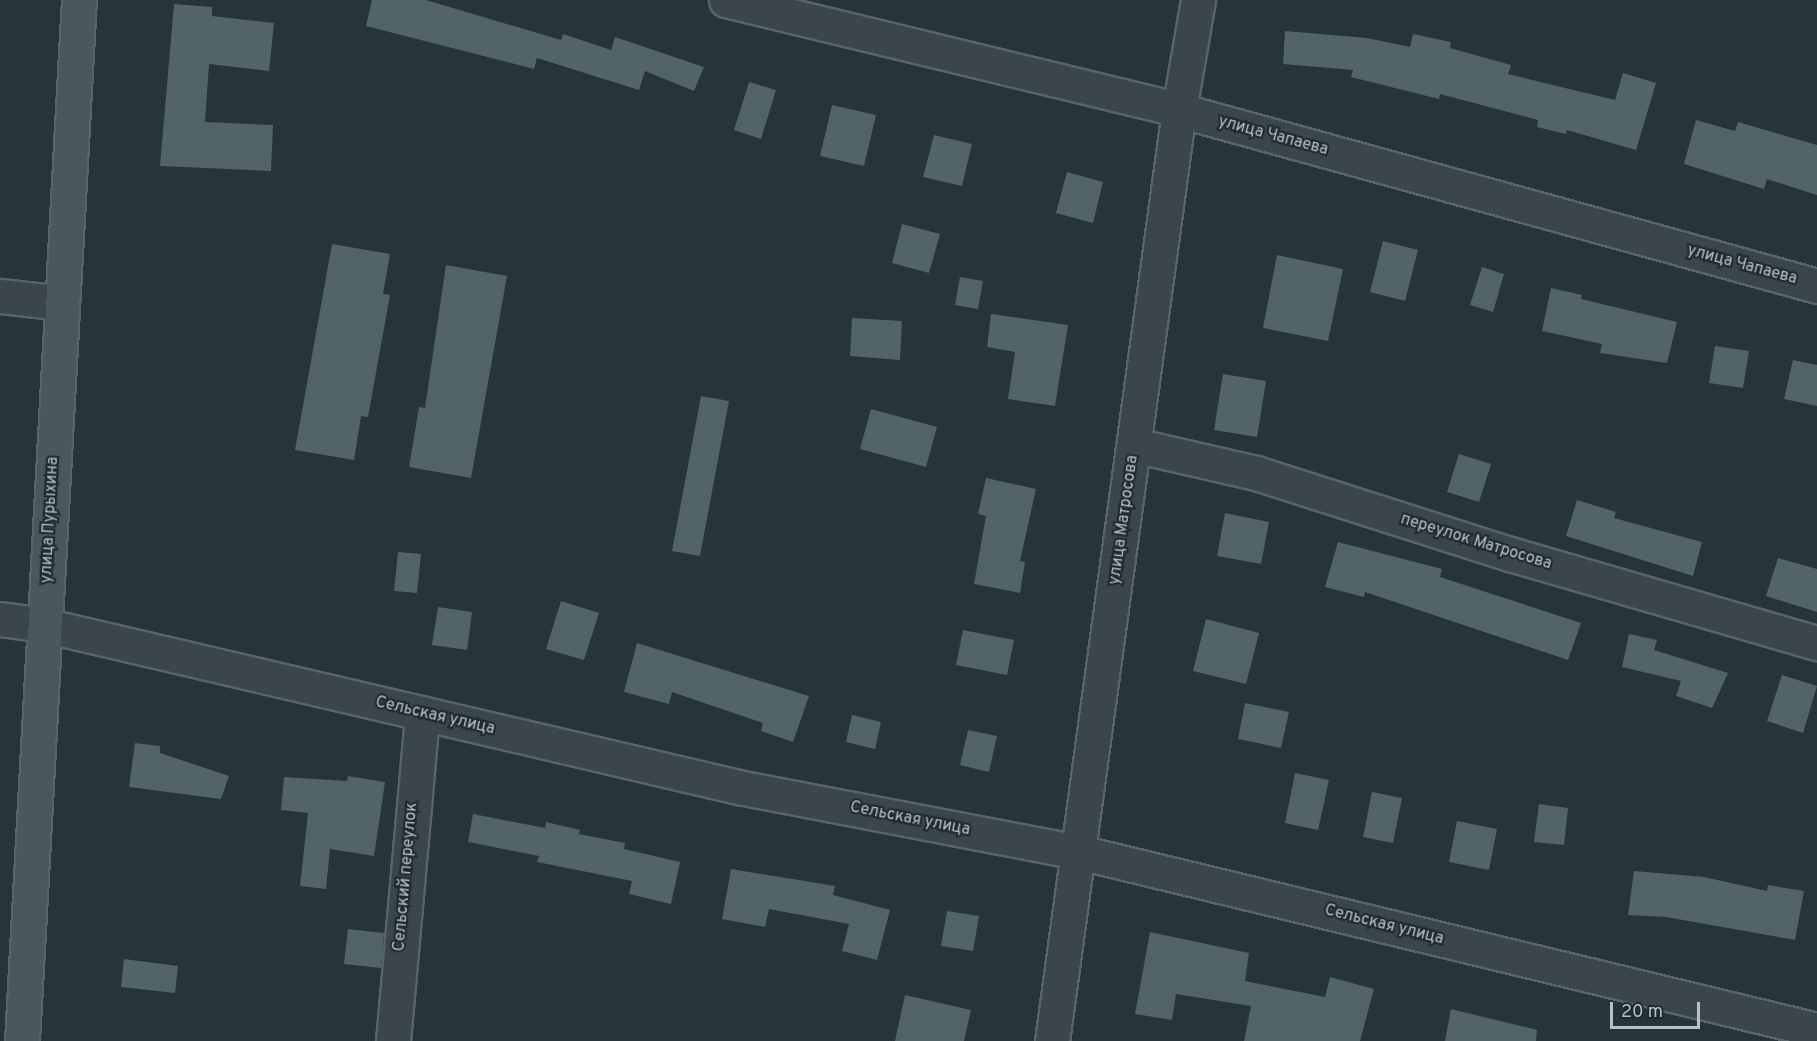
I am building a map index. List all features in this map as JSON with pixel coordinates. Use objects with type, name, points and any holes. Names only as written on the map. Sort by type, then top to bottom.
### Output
[{"type":"street","name":"улица Пурыхина","points":[[22,1041],[79,0]]},
{"type":"street","name":"улица Чапаева","points":[[726,0],[792,8],[1179,110],[1817,286]]},
{"type":"street","name":"улица Матросова","points":[[1052,1041],[1179,110],[1198,0]]},
{"type":"street","points":[[0,296],[62,303]]},
{"type":"street","name":"переулок Матросова","points":[[1134,445],[1256,473],[1510,554],[1817,643]]},
{"type":"street","name":"Сельская улица","points":[[0,619],[44,625],[743,788],[1079,852],[1817,1030]]},
{"type":"street","name":"Сельский переулок","points":[[393,1041],[422,713]]},
{"type":"building","points":[[372,0],[426,0],[561,40],[563,34],[611,50],[615,37],[704,67],[694,91],[645,71],[639,90],[537,58],[534,69],[366,26]]},
{"type":"building","points":[[174,4],[212,7],[212,16],[274,23],[269,71],[209,64],[205,122],[273,125],[271,171],[160,166]]},
{"type":"building","points":[[1285,31],[1367,38],[1410,47],[1413,34],[1451,42],[1450,48],[1511,65],[1508,74],[1615,100],[1623,73],[1656,83],[1636,150],[1567,130],[1566,134],[1537,127],[1538,120],[1440,94],[1439,99],[1351,77],[1353,70],[1283,64]]},
{"type":"building","points":[[749,82],[776,90],[761,139],[734,130]]},
{"type":"building","points":[[832,105],[876,115],[864,166],[820,156]]},
{"type":"building","points":[[1696,120],[1735,131],[1738,122],[1817,145],[1817,195],[1767,179],[1764,189],[1684,164]]},
{"type":"building","points":[[934,135],[972,144],[962,186],[923,177]]},
{"type":"building","points":[[1067,172],[1103,182],[1093,223],[1056,213]]},
{"type":"building","points":[[902,224],[940,234],[929,273],[892,263]]},
{"type":"building","points":[[1383,241],[1418,250],[1405,301],[1370,292]]},
{"type":"building","points":[[332,244],[390,254],[383,294],[390,295],[368,417],[361,416],[354,460],[295,450]]},
{"type":"building","points":[[1277,255],[1343,269],[1328,341],[1263,328]]},
{"type":"building","points":[[446,265],[507,276],[471,478],[409,467],[419,407],[425,408]]},
{"type":"building","points":[[1482,267],[1504,274],[1493,312],[1470,305]]},
{"type":"building","points":[[960,277],[983,281],[978,309],[955,305]]},
{"type":"building","points":[[1551,288],[1582,295],[1581,299],[1677,322],[1667,363],[1600,353],[1602,344],[1542,331]]},
{"type":"building","points":[[991,314],[1068,325],[1055,406],[1008,399],[1015,352],[987,347]]},
{"type":"building","points":[[852,318],[902,321],[900,360],[850,356]]},
{"type":"building","points":[[1715,346],[1749,351],[1743,388],[1709,383]]},
{"type":"building","points":[[1793,360],[1817,365],[1817,406],[1784,399]]},
{"type":"building","points":[[1223,374],[1266,381],[1257,437],[1214,430]]},
{"type":"building","points":[[701,396],[729,401],[700,556],[672,551]]},
{"type":"building","points":[[871,409],[937,427],[926,467],[860,449]]},
{"type":"building","points":[[1459,454],[1491,464],[1479,502],[1447,492]]},
{"type":"building","points":[[986,478],[1036,489],[1020,561],[1025,562],[1020,593],[974,584],[986,516],[978,514]]},
{"type":"building","points":[[1577,500],[1616,512],[1614,518],[1702,542],[1693,576],[1566,536]]},
{"type":"building","points":[[1225,513],[1269,522],[1261,564],[1217,556]]},
{"type":"building","points":[[1338,542],[1442,569],[1440,577],[1581,623],[1568,660],[1365,592],[1364,597],[1325,587]]},
{"type":"building","points":[[398,552],[421,554],[417,593],[394,591]]},
{"type":"building","points":[[1778,558],[1817,569],[1817,612],[1766,596]]},
{"type":"building","points":[[561,601],[599,613],[584,660],[546,649]]},
{"type":"building","points":[[438,607],[472,612],[467,650],[432,645]]},
{"type":"building","points":[[1206,619],[1259,633],[1246,684],[1193,671]]},
{"type":"building","points":[[963,630],[1014,640],[1007,675],[956,665]]},
{"type":"building","points":[[1629,634],[1657,640],[1654,650],[1728,673],[1712,708],[1676,696],[1681,681],[1622,667]]},
{"type":"building","points":[[637,643],[809,696],[793,742],[761,731],[763,723],[672,692],[669,704],[624,692]]},
{"type":"building","points":[[1782,675],[1817,686],[1803,733],[1767,721]]},
{"type":"building","points":[[1245,703],[1289,712],[1281,748],[1238,739]]},
{"type":"building","points":[[852,715],[881,722],[875,749],[846,742]]},
{"type":"building","points":[[968,730],[997,736],[989,772],[960,765]]},
{"type":"building","points":[[135,743],[160,746],[160,753],[229,776],[221,799],[129,787]]},
{"type":"building","points":[[1295,773],[1329,780],[1318,830],[1285,823]]},
{"type":"building","points":[[348,776],[385,782],[374,856],[330,849],[326,889],[300,886],[308,813],[281,810],[284,777],[347,781]]},
{"type":"building","points":[[1372,792],[1402,798],[1393,843],[1363,837]]},
{"type":"building","points":[[1539,804],[1568,808],[1564,845],[1534,842]]},
{"type":"building","points":[[473,814],[545,828],[546,822],[580,830],[579,834],[625,843],[624,849],[680,862],[671,904],[629,894],[632,881],[537,862],[539,856],[468,842]]},
{"type":"building","points":[[1457,821],[1497,829],[1489,870],[1449,862]]},
{"type":"building","points":[[731,869],[835,886],[833,895],[890,910],[877,960],[842,951],[849,924],[769,909],[765,927],[722,919]]},
{"type":"building","points":[[1634,871],[1704,877],[1767,891],[1768,885],[1804,891],[1795,940],[1666,917],[1628,915]]},
{"type":"building","points":[[947,911],[979,916],[973,951],[941,946]]},
{"type":"building","points":[[348,929],[384,933],[381,968],[344,964]]},
{"type":"building","points":[[1150,932],[1249,953],[1245,981],[1325,997],[1330,977],[1374,989],[1360,1041],[1244,1041],[1251,1006],[1176,994],[1172,1020],[1135,1014]]},
{"type":"building","points":[[124,959],[178,966],[175,993],[121,987]]},
{"type":"building","points":[[905,995],[971,1010],[964,1041],[895,1041]]},
{"type":"building","points":[[1451,1009],[1537,1030],[1536,1041],[1445,1041]]}]
